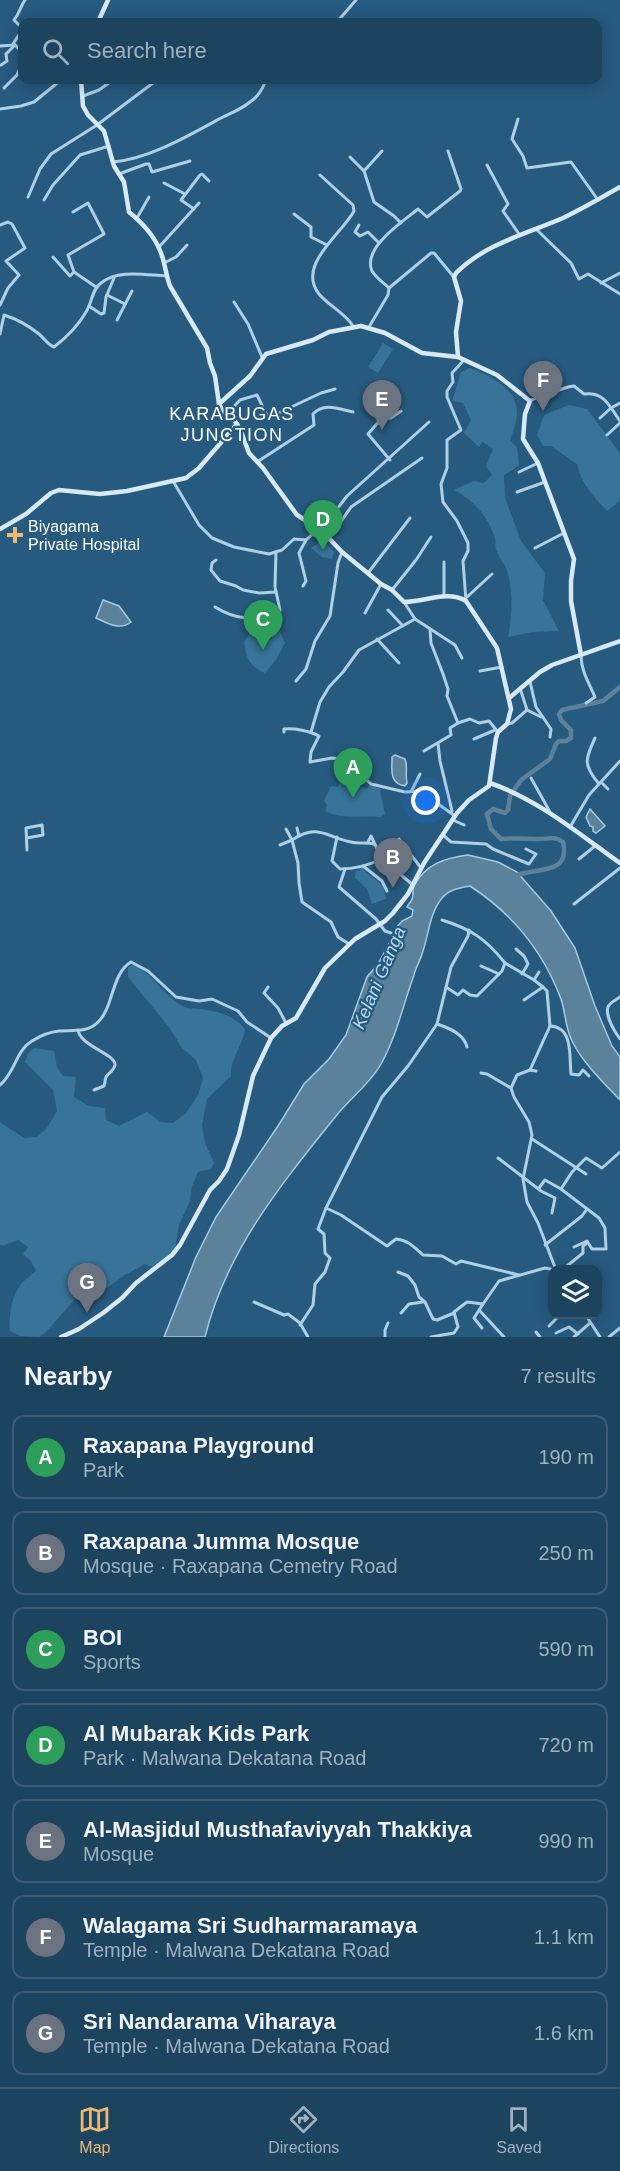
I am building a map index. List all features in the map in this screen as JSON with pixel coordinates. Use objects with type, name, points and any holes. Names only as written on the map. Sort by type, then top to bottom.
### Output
[{"type":"street","points":[[18,24],[14,20],[25,0]]},
{"type":"street","points":[[100,18],[108,0]]},
{"type":"street","points":[[340,18],[356,0]]},
{"type":"street","points":[[1,65],[7,61],[6,54],[18,37]]},
{"type":"street","points":[[0,46],[14,45],[18,48]]},
{"type":"street","points":[[4,88],[18,73]]},
{"type":"street","points":[[0,109],[34,102],[56,84]]},
{"type":"street","points":[[82,84],[83,106],[88,115],[104,131],[113,162],[125,187],[129,212],[141,222],[159,247],[166,276],[207,348],[215,376],[219,404],[237,424],[247,450],[297,515],[319,529],[342,552],[381,584],[392,590],[404,602],[415,619],[449,640],[455,645],[462,658]]},
{"type":"street","points":[[83,96],[107,84]]},
{"type":"street","points":[[27,197],[40,169],[51,154],[98,124],[152,84]]},
{"type":"street","points":[[113,162],[146,154],[189,136],[251,102],[264,84]]},
{"type":"street","points":[[519,118],[512,138],[527,168],[571,162],[598,200]]},
{"type":"street","points":[[44,200],[80,155],[109,146]]},
{"type":"street","points":[[364,171],[382,151]]},
{"type":"street","points":[[389,288],[374,274],[370,258],[379,243],[418,209],[427,217],[460,191],[448,151]]},
{"type":"street","points":[[350,157],[364,171],[374,202],[401,223]]},
{"type":"street","points":[[118,174],[146,164],[149,164],[152,172],[190,161]]},
{"type":"street","points":[[487,165],[508,204],[503,211],[519,234]]},
{"type":"street","points":[[194,209],[181,200],[200,175],[202,174],[209,181]]},
{"type":"street","points":[[320,175],[354,208],[352,215],[327,245],[315,267],[312,280],[319,293],[353,326]]},
{"type":"street","points":[[164,183],[185,194]]},
{"type":"street","points":[[454,277],[460,268],[478,255],[519,234],[563,218],[620,187]]},
{"type":"street","points":[[137,218],[149,197]]},
{"type":"street","points":[[73,212],[88,202],[104,232],[68,255],[74,272],[96,287]]},
{"type":"street","points":[[159,247],[199,203]]},
{"type":"street","points":[[294,214],[311,227],[311,237],[327,245]]},
{"type":"street","points":[[0,225],[8,222],[12,224],[25,248],[6,261],[19,275],[8,288],[0,305]]},
{"type":"street","points":[[359,225],[355,232],[360,236],[368,232],[379,243]]},
{"type":"street","points":[[534,228],[571,263],[579,279],[588,274],[620,294]]},
{"type":"street","points":[[164,263],[176,257],[187,245]]},
{"type":"street","points":[[369,327],[388,296],[389,288],[431,253],[434,253],[454,277],[461,301],[456,332],[458,357]]},
{"type":"street","points":[[54,257],[68,276],[74,272]]},
{"type":"street","points":[[601,283],[620,273]]},
{"type":"street","points":[[0,334],[2,314],[24,324],[54,347],[71,334],[89,306],[96,287],[102,282],[114,277],[135,274],[166,276]]},
{"type":"street","points":[[89,306],[103,314],[114,277]]},
{"type":"street","points":[[117,320],[132,291]]},
{"type":"street","points":[[107,295],[125,304]]},
{"type":"street","points":[[234,302],[248,324],[262,357]]},
{"type":"street","points":[[219,404],[250,376],[262,357],[353,326],[369,327],[385,333],[422,353],[458,357],[497,375],[530,401]]},
{"type":"street","points":[[464,360],[452,373],[453,382],[447,391],[447,397],[461,430],[447,440],[447,468],[441,484],[443,502],[457,521],[468,543],[468,551],[463,561],[466,599],[493,639],[511,709],[507,724]]},
{"type":"street","points":[[586,702],[594,697],[581,662],[571,591],[574,559],[538,462],[522,433],[530,401],[556,390],[574,387],[584,394],[594,393],[606,400],[620,422],[608,435]]},
{"type":"street","points":[[227,414],[240,400],[257,395],[265,417],[268,418],[321,393],[335,389]]},
{"type":"street","points":[[600,418],[620,403]]},
{"type":"street","points":[[257,462],[314,425],[313,414],[316,411],[328,406],[353,412]]},
{"type":"street","points":[[390,460],[368,434],[382,418],[391,418],[401,411]]},
{"type":"street","points":[[303,586],[306,581],[299,553],[306,540],[319,529],[347,496],[429,423]]},
{"type":"street","points":[[0,529],[26,514],[51,493],[59,490],[100,494],[137,489],[186,478],[199,468],[237,424]]},
{"type":"street","points":[[330,539],[351,507],[422,458]]},
{"type":"street","points":[[519,472],[538,462]]},
{"type":"street","points":[[173,481],[199,525],[212,538],[234,547],[269,554],[276,552],[294,539],[306,540]]},
{"type":"street","points":[[517,492],[545,482]]},
{"type":"street","points":[[368,573],[410,518]]},
{"type":"street","points":[[535,548],[564,533]]},
{"type":"street","points":[[392,590],[416,561],[431,537]]},
{"type":"street","points":[[215,606],[225,613],[244,619],[275,615],[280,610],[274,577],[276,552]]},
{"type":"street","points":[[296,681],[306,669],[315,641],[330,616],[338,563],[342,552]]},
{"type":"street","points":[[216,560],[212,563],[211,570],[220,581],[258,593],[276,592]]},
{"type":"street","points":[[444,562],[444,597]]},
{"type":"street","points":[[466,599],[492,574]]},
{"type":"street","points":[[365,613],[381,584]]},
{"type":"street","points":[[404,602],[444,597],[466,599]]},
{"type":"street","points":[[388,610],[403,626]]},
{"type":"street","points":[[311,732],[320,702],[329,687],[359,650],[415,619]]},
{"type":"street","points":[[430,629],[431,643],[458,723]]},
{"type":"street","points":[[377,639],[399,663]]},
{"type":"street","points":[[509,698],[552,665],[620,641]]},
{"type":"street","points":[[480,671],[502,667]]},
{"type":"street","points":[[530,680],[536,707],[551,729],[550,737]]},
{"type":"street","points":[[520,688],[527,710],[543,717]]},
{"type":"street","points":[[474,739],[512,723],[527,710]]},
{"type":"street","points":[[61,1337],[79,1329],[103,1313],[172,1255],[180,1245],[210,1190],[227,1169],[239,1135],[253,1076],[271,1038],[286,1023],[298,1016],[321,972],[349,944],[393,913],[413,885],[453,816],[490,783],[496,731],[489,721],[479,723],[470,719],[450,728],[451,735],[424,751]]},
{"type":"street","points":[[284,732],[284,729],[288,728],[318,735],[319,738],[310,762],[339,758],[360,772],[371,784],[426,794],[464,825]]},
{"type":"street","points":[[595,738],[587,758],[587,767],[608,789]]},
{"type":"street","points":[[438,743],[453,816]]},
{"type":"street","points":[[570,827],[578,811],[620,761]]},
{"type":"street","points":[[412,790],[420,774]]},
{"type":"street","points":[[531,778],[550,812]]},
{"type":"street","points":[[490,783],[550,812],[620,863]]},
{"type":"street","points":[[27,838],[43,835],[42,825],[26,828],[27,850]]},
{"type":"street","points":[[297,828],[299,836]]},
{"type":"street","points":[[286,829],[292,840],[298,863],[302,902],[331,922],[338,936],[349,944]]},
{"type":"street","points":[[280,845],[315,831],[324,832],[352,843],[374,844]]},
{"type":"street","points":[[368,842],[371,836],[382,859],[413,885]]},
{"type":"street","points":[[443,836],[451,842],[489,844],[493,849],[529,864],[536,854],[526,849]]},
{"type":"street","points":[[337,837],[333,861],[340,869],[363,866],[382,859]]},
{"type":"street","points":[[399,839],[421,868]]},
{"type":"street","points":[[579,859],[596,846]]},
{"type":"street","points":[[363,866],[382,881],[387,891]]},
{"type":"street","points":[[574,904],[620,868]]},
{"type":"street","points":[[345,869],[339,887],[352,896],[385,931],[391,933]]},
{"type":"street","points":[[442,920],[469,930],[498,954],[505,963],[534,980],[547,991],[550,1026],[530,1070]]},
{"type":"street","points":[[300,1325],[313,1305],[315,1284],[325,1272],[330,1258],[325,1253],[324,1234],[318,1229],[326,1208],[382,1097],[408,1066],[437,1024],[451,967],[469,930]]},
{"type":"street","points":[[516,949],[524,956],[528,964],[522,974]]},
{"type":"street","points":[[0,1085],[12,1071],[17,1058],[29,1042],[57,1031],[90,1028],[100,1021],[118,981],[127,964],[131,962],[148,971],[176,997],[200,1001],[212,999],[238,1011],[248,1022],[271,1038]]},
{"type":"street","points":[[446,987],[458,995],[463,990],[470,995],[477,996],[499,975],[505,963]]},
{"type":"street","points":[[481,966],[499,975]]},
{"type":"street","points":[[534,980],[540,972]]},
{"type":"street","points":[[268,987],[264,993],[278,1008],[286,1023]]},
{"type":"street","points":[[524,1000],[543,987]]},
{"type":"street","points":[[620,997],[609,1004],[607,1010],[620,1040]]},
{"type":"street","points":[[437,1024],[450,1029],[465,1042],[467,1047]]},
{"type":"street","points":[[550,1026],[556,1026],[564,1032],[568,1042],[571,1074],[579,1075],[583,1070],[589,1076]]},
{"type":"street","points":[[78,1030],[80,1037],[97,1051],[112,1058],[114,1062],[114,1068],[105,1078],[104,1086],[94,1090]]},
{"type":"street","points":[[511,1088],[517,1076],[530,1070],[536,1071]]},
{"type":"street","points":[[481,1073],[511,1088],[529,1122],[532,1139],[524,1165],[523,1179],[527,1202],[538,1223],[553,1265]]},
{"type":"street","points":[[532,1139],[586,1174]]},
{"type":"street","points":[[561,1189],[575,1168],[586,1158],[602,1168],[620,1152]]},
{"type":"street","points":[[498,1158],[523,1179],[555,1198],[552,1213]]},
{"type":"street","points":[[539,1188],[545,1180],[561,1189],[603,1224],[606,1249],[592,1250],[587,1241],[574,1247]]},
{"type":"street","points":[[326,1208],[341,1215],[387,1246],[396,1239],[401,1239],[410,1243],[423,1256],[442,1256],[456,1264],[461,1261],[519,1275]]},
{"type":"street","points":[[545,1245],[582,1216],[587,1209]]},
{"type":"street","points":[[568,1265],[584,1253],[584,1244],[590,1244]]},
{"type":"street","points":[[482,1328],[474,1318],[496,1283],[548,1268]]},
{"type":"street","points":[[398,1272],[408,1276],[415,1285],[418,1297],[425,1302],[437,1320],[454,1313],[467,1302],[483,1304]]},
{"type":"street","points":[[254,1302],[284,1315],[288,1314],[300,1325],[308,1337]]},
{"type":"street","points":[[401,1313],[409,1304],[425,1302]]},
{"type":"street","points":[[480,1311],[504,1337]]},
{"type":"street","points":[[431,1337],[454,1333],[458,1327],[454,1313]]},
{"type":"street","points":[[549,1326],[556,1319]]},
{"type":"street","points":[[588,1319],[600,1337]]},
{"type":"street","points":[[385,1337],[388,1323]]},
{"type":"street","points":[[556,1333],[569,1327],[576,1335],[590,1323]]},
{"type":"street","points":[[609,1337],[620,1328]]},
{"type":"street","points":[[536,1332],[540,1337]]},
{"type":"shaded area","points":[[383,343],[393,349],[378,373],[368,367]]},
{"type":"shaded area","points":[[470,368],[501,384],[516,404],[517,416],[510,441],[517,447],[519,466],[504,475],[505,498],[521,541],[545,573],[543,600],[559,631],[533,632],[508,637],[512,602],[506,568],[496,549],[489,523],[474,504],[454,490],[474,481],[484,483],[492,475],[486,466],[493,449],[483,442],[479,447],[464,433],[471,420],[463,403],[452,401],[461,372]]},
{"type":"shaded area","points":[[569,405],[587,409],[620,453],[620,501],[607,511],[585,484],[577,464],[551,446],[543,446],[537,435],[544,415]]},
{"type":"shaded area","points":[[323,540],[334,552],[332,559],[322,557],[311,548]]},
{"type":"shaded area","points":[[277,626],[285,643],[276,660],[265,673],[250,661],[244,642],[252,630]]},
{"type":"shaded area","points":[[340,782],[354,783],[367,789],[370,785],[381,789],[385,814],[381,817],[346,816],[325,811],[327,805],[324,801],[331,786],[338,787]]},
{"type":"shaded area","points":[[359,867],[383,885],[386,899],[372,904],[367,889],[355,878],[356,871],[360,871]]},
{"type":"shaded area","points":[[134,964],[178,1003],[188,1008],[225,1015],[237,1021],[245,1030],[232,1064],[231,1076],[207,1099],[202,1125],[205,1143],[214,1163],[211,1169],[198,1172],[192,1186],[190,1201],[179,1225],[175,1248],[169,1255],[152,1267],[145,1264],[125,1275],[97,1295],[75,1299],[39,1337],[20,1336],[10,1331],[11,1306],[21,1284],[36,1271],[31,1261],[23,1254],[28,1247],[18,1240],[0,1245],[0,1122],[24,1138],[37,1137],[47,1128],[57,1111],[53,1090],[25,1062],[28,1053],[34,1048],[54,1051],[57,1067],[63,1076],[76,1077],[74,1097],[89,1106],[105,1108],[106,1120],[119,1126],[147,1112],[161,1122],[173,1123],[186,1113],[198,1095],[203,1078],[196,1060],[182,1048],[169,1027],[128,977],[128,968]]},
{"type":"water","points":[[103,600],[119,606],[131,622],[118,626],[96,618]]},
{"type":"water","points":[[395,755],[405,759],[406,762],[407,783],[405,786],[396,782],[392,776],[392,757]]},
{"type":"water","points":[[590,809],[605,826],[596,833],[586,817]]},
{"type":"water","name":"Kelani Ganga","points":[[468,855],[498,862],[517,872],[551,911],[575,948],[595,1006],[612,1046],[620,1057],[620,1100],[588,1066],[573,1043],[554,982],[525,935],[500,909],[470,886],[451,891],[442,898],[434,911],[421,957],[387,1053],[366,1084],[316,1141],[258,1219],[227,1276],[214,1306],[205,1337],[164,1337],[196,1257],[216,1217],[304,1084],[329,1059],[346,1035],[367,977],[378,964],[394,930],[402,921],[412,916],[413,910],[407,907],[419,878],[436,863]]},
{"type":"waterway","points":[[515,876],[557,865],[564,853],[563,842],[553,838],[501,839],[491,829],[487,814],[493,809],[505,813],[508,810],[510,796],[521,780],[550,759],[559,741],[571,738],[571,730],[561,720],[559,714],[562,710],[603,701],[620,687]]},
{"type":"place","name":"Walagama Sri Sudharmaramaya","points":[[543,411]]},
{"type":"place","name":"Al-Masjidul Musthafaviyyah Thakkiya","points":[[382,430]]},
{"type":"place","name":"Biyagama Private Hospital","points":[[15,535]]},
{"type":"place","name":"Al Mubarak Kids Park","points":[[323,550]]},
{"type":"place","name":"BOI","points":[[263,650]]},
{"type":"place","name":"Raxapana Playground","points":[[353,798]]},
{"type":"place","name":"Raxapana Jumma Mosque","points":[[393,888]]},
{"type":"place","name":"Sri Nandarama Viharaya","points":[[87,1313]]},
{"type":"district","name":"KARABUGAS JUNCTION","points":[[232,424]]}]
